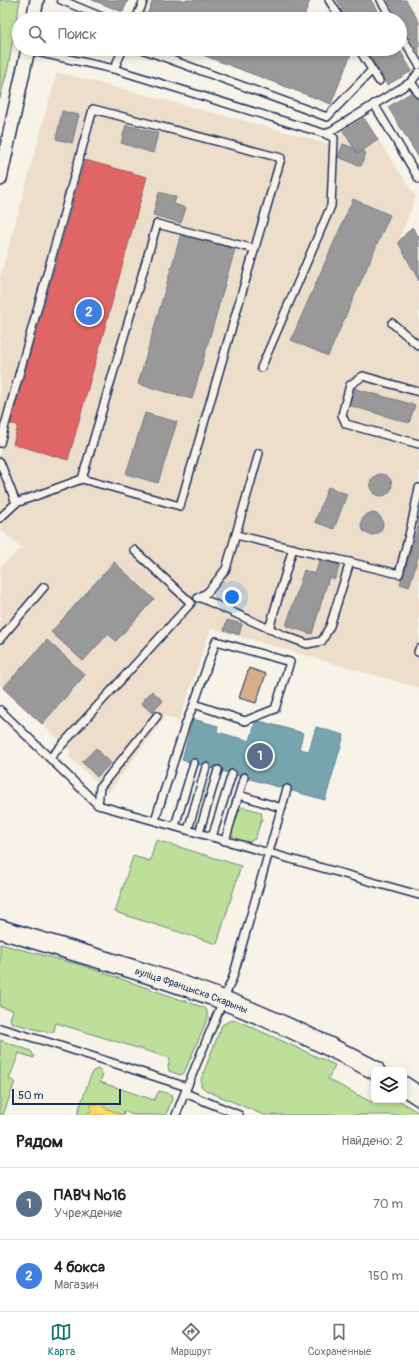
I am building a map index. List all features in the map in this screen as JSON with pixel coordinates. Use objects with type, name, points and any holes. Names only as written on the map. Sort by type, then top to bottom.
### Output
[{"type":"main road","name":"вуліца Францыска Скарыны","points":[[0,929],[128,968],[223,1000],[312,1039],[371,1068]]},
{"type":"main road","points":[[407,1088],[419,1096]]},
{"type":"street","points":[[34,12],[37,0]]},
{"type":"street","points":[[0,179],[27,56]]},
{"type":"lane","points":[[61,0],[90,12]]},
{"type":"lane","points":[[139,12],[144,0]]},
{"type":"lane","points":[[329,0],[337,12]]},
{"type":"lane","points":[[381,0],[388,12]]},
{"type":"lane","points":[[407,45],[419,65]]},
{"type":"lane","points":[[55,56],[114,69],[326,134],[334,138],[331,206],[261,368]]},
{"type":"lane","points":[[114,69],[120,56]]},
{"type":"lane","points":[[161,56],[327,117],[372,70]]},
{"type":"lane","points":[[363,56],[379,81]]},
{"type":"lane","points":[[326,134],[411,82],[419,72]]},
{"type":"lane","points":[[411,82],[419,94]]},
{"type":"lane","points":[[374,104],[419,179]]},
{"type":"lane","points":[[0,443],[93,109],[281,158],[180,506],[82,479],[16,503],[0,518]]},
{"type":"lane","points":[[82,479],[157,224],[255,249]]},
{"type":"lane","points":[[392,323],[419,346]]},
{"type":"lane","points":[[419,392],[363,376],[350,385],[342,415],[346,424],[419,444]]},
{"type":"lane","points":[[50,758],[191,603],[208,592],[226,569],[260,453]]},
{"type":"lane","points":[[0,462],[16,503]]},
{"type":"lane","points":[[236,535],[399,574],[419,488]]},
{"type":"lane","points":[[269,629],[293,548]]},
{"type":"lane","points":[[134,550],[191,603]]},
{"type":"lane","points":[[199,597],[269,629],[307,644],[322,641],[330,626],[350,562]]},
{"type":"lane","points":[[0,639],[44,587]]},
{"type":"lane","points":[[155,820],[186,723],[216,641],[290,662],[275,709],[245,721],[194,704]]},
{"type":"lane","points":[[0,710],[98,805],[419,895]]},
{"type":"lane","points":[[98,805],[100,787],[157,716]]},
{"type":"lane","points":[[175,826],[194,763]]},
{"type":"lane","points":[[188,830],[206,767]]},
{"type":"lane","points":[[199,833],[218,770]]},
{"type":"lane","points":[[212,837],[232,774]]},
{"type":"lane","points":[[224,841],[244,778]]},
{"type":"lane","points":[[176,1115],[233,977],[287,789]]},
{"type":"lane","points":[[239,795],[282,808]]},
{"type":"lane","points":[[0,1028],[51,1043],[186,1090],[238,1115]]},
{"type":"shaded area","points":[[57,72],[302,136],[326,144],[364,118],[416,197],[398,242],[419,281],[419,688],[211,628],[179,721],[166,716],[108,793],[69,757],[71,751],[0,685],[0,567],[22,548],[0,530],[0,278]]},
{"type":"green space","points":[[0,0],[20,0],[18,12],[12,12],[12,45],[0,98]]},
{"type":"green space","points":[[243,807],[261,812],[262,818],[255,839],[249,842],[234,838],[231,834],[239,810]]},
{"type":"green space","points":[[156,840],[241,866],[217,944],[115,912],[133,856],[150,861]]},
{"type":"green space","points":[[0,944],[81,965],[205,1008],[208,1018],[184,1073],[180,1075],[169,1071],[168,1067],[170,1058],[56,1023],[54,1031],[50,1033],[12,1023],[10,1019],[13,1010],[0,1007]]},
{"type":"green space","points":[[236,1020],[335,1065],[328,1079],[371,1103],[403,1103],[419,1113],[419,1115],[264,1115],[207,1091],[201,1086],[201,1079],[222,1025],[229,1021]]},
{"type":"green space","points":[[0,1040],[31,1051],[34,1056],[34,1058],[19,1053],[9,1079],[15,1082],[3,1115],[0,1115]]},
{"type":"green space","points":[[98,1069],[103,1074],[100,1082],[154,1100],[159,1091],[171,1094],[172,1099],[166,1115],[133,1115],[124,1111],[122,1115],[103,1107],[103,1105],[91,1104],[91,1112],[88,1112],[87,1115],[77,1115],[92,1072]]},
{"type":"building: Жильё","points":[[91,1104],[104,1105],[103,1107],[122,1115],[87,1115],[88,1112],[91,1112]]},
{"type":"building: Торговля","points":[[85,160],[147,177],[68,460],[13,444],[18,425],[11,424]]},
{"type":"building: Учреждения","points":[[193,719],[218,726],[217,732],[250,741],[256,720],[303,733],[299,749],[309,751],[316,727],[344,735],[325,800],[182,760]]},
{"type":"building: Промзона","points":[[92,0],[128,0],[123,12]]},
{"type":"building: Промзона","points":[[153,0],[310,0],[306,12],[148,12]]},
{"type":"building: Промзона","points":[[337,0],[371,0],[378,12],[344,12]]},
{"type":"building: Промзона","points":[[388,0],[406,0],[419,22],[419,53],[407,32],[407,12],[395,12]]},
{"type":"building: Промзона","points":[[205,56],[350,56],[331,104]]},
{"type":"building: Промзона","points":[[370,56],[403,56],[412,71],[387,85]]},
{"type":"building: Промзона","points":[[412,92],[419,102],[419,158],[388,107]]},
{"type":"building: Промзона","points":[[62,111],[79,115],[72,143],[56,139]]},
{"type":"building: Промзона","points":[[364,118],[378,140],[358,154],[343,131]]},
{"type":"building: Промзона","points":[[126,125],[158,133],[153,153],[121,143]]},
{"type":"building: Промзона","points":[[343,144],[354,148],[358,154],[361,151],[366,153],[361,166],[338,157]]},
{"type":"building: Промзона","points":[[159,192],[176,197],[174,204],[186,208],[181,223],[153,215]]},
{"type":"building: Промзона","points":[[353,199],[390,215],[328,356],[291,340]]},
{"type":"building: Промзона","points":[[412,227],[419,237],[419,281],[398,242]]},
{"type":"building: Промзона","points":[[181,234],[235,249],[192,399],[138,384]]},
{"type":"building: Промзона","points":[[353,388],[415,405],[409,423],[348,405]]},
{"type":"building: Промзона","points":[[145,413],[177,422],[158,483],[126,474]]},
{"type":"building: Промзона","points":[[381,474],[389,477],[392,485],[389,493],[381,496],[373,493],[370,485],[373,477]]},
{"type":"building: Промзона","points":[[328,487],[347,494],[334,529],[315,522]]},
{"type":"building: Промзона","points":[[372,513],[380,516],[383,524],[380,532],[372,535],[364,532],[361,524],[364,516]]},
{"type":"building: Промзона","points":[[419,524],[419,554],[409,587],[400,584]]},
{"type":"building: Промзона","points":[[320,559],[340,565],[335,579],[329,577],[312,634],[286,626],[304,570],[315,574]]},
{"type":"building: Промзона","points":[[114,562],[154,599],[116,641],[108,634],[83,661],[51,632]]},
{"type":"building: Промзона","points":[[227,620],[242,624],[239,635],[224,630]]},
{"type":"building: Промзона","points":[[47,640],[85,675],[42,724],[3,688]]},
{"type":"building: Промзона","points":[[152,691],[163,701],[152,713],[141,703]]},
{"type":"building: Промзона","points":[[96,748],[111,763],[97,777],[82,762]]},
{"type":"building: Прочее","points":[[249,668],[266,674],[256,703],[239,698]]},
{"type":"place","name":"4 бокса","points":[[89,312]]},
{"type":"place","name":"ПАВЧ №16","points":[[260,756]]}]
